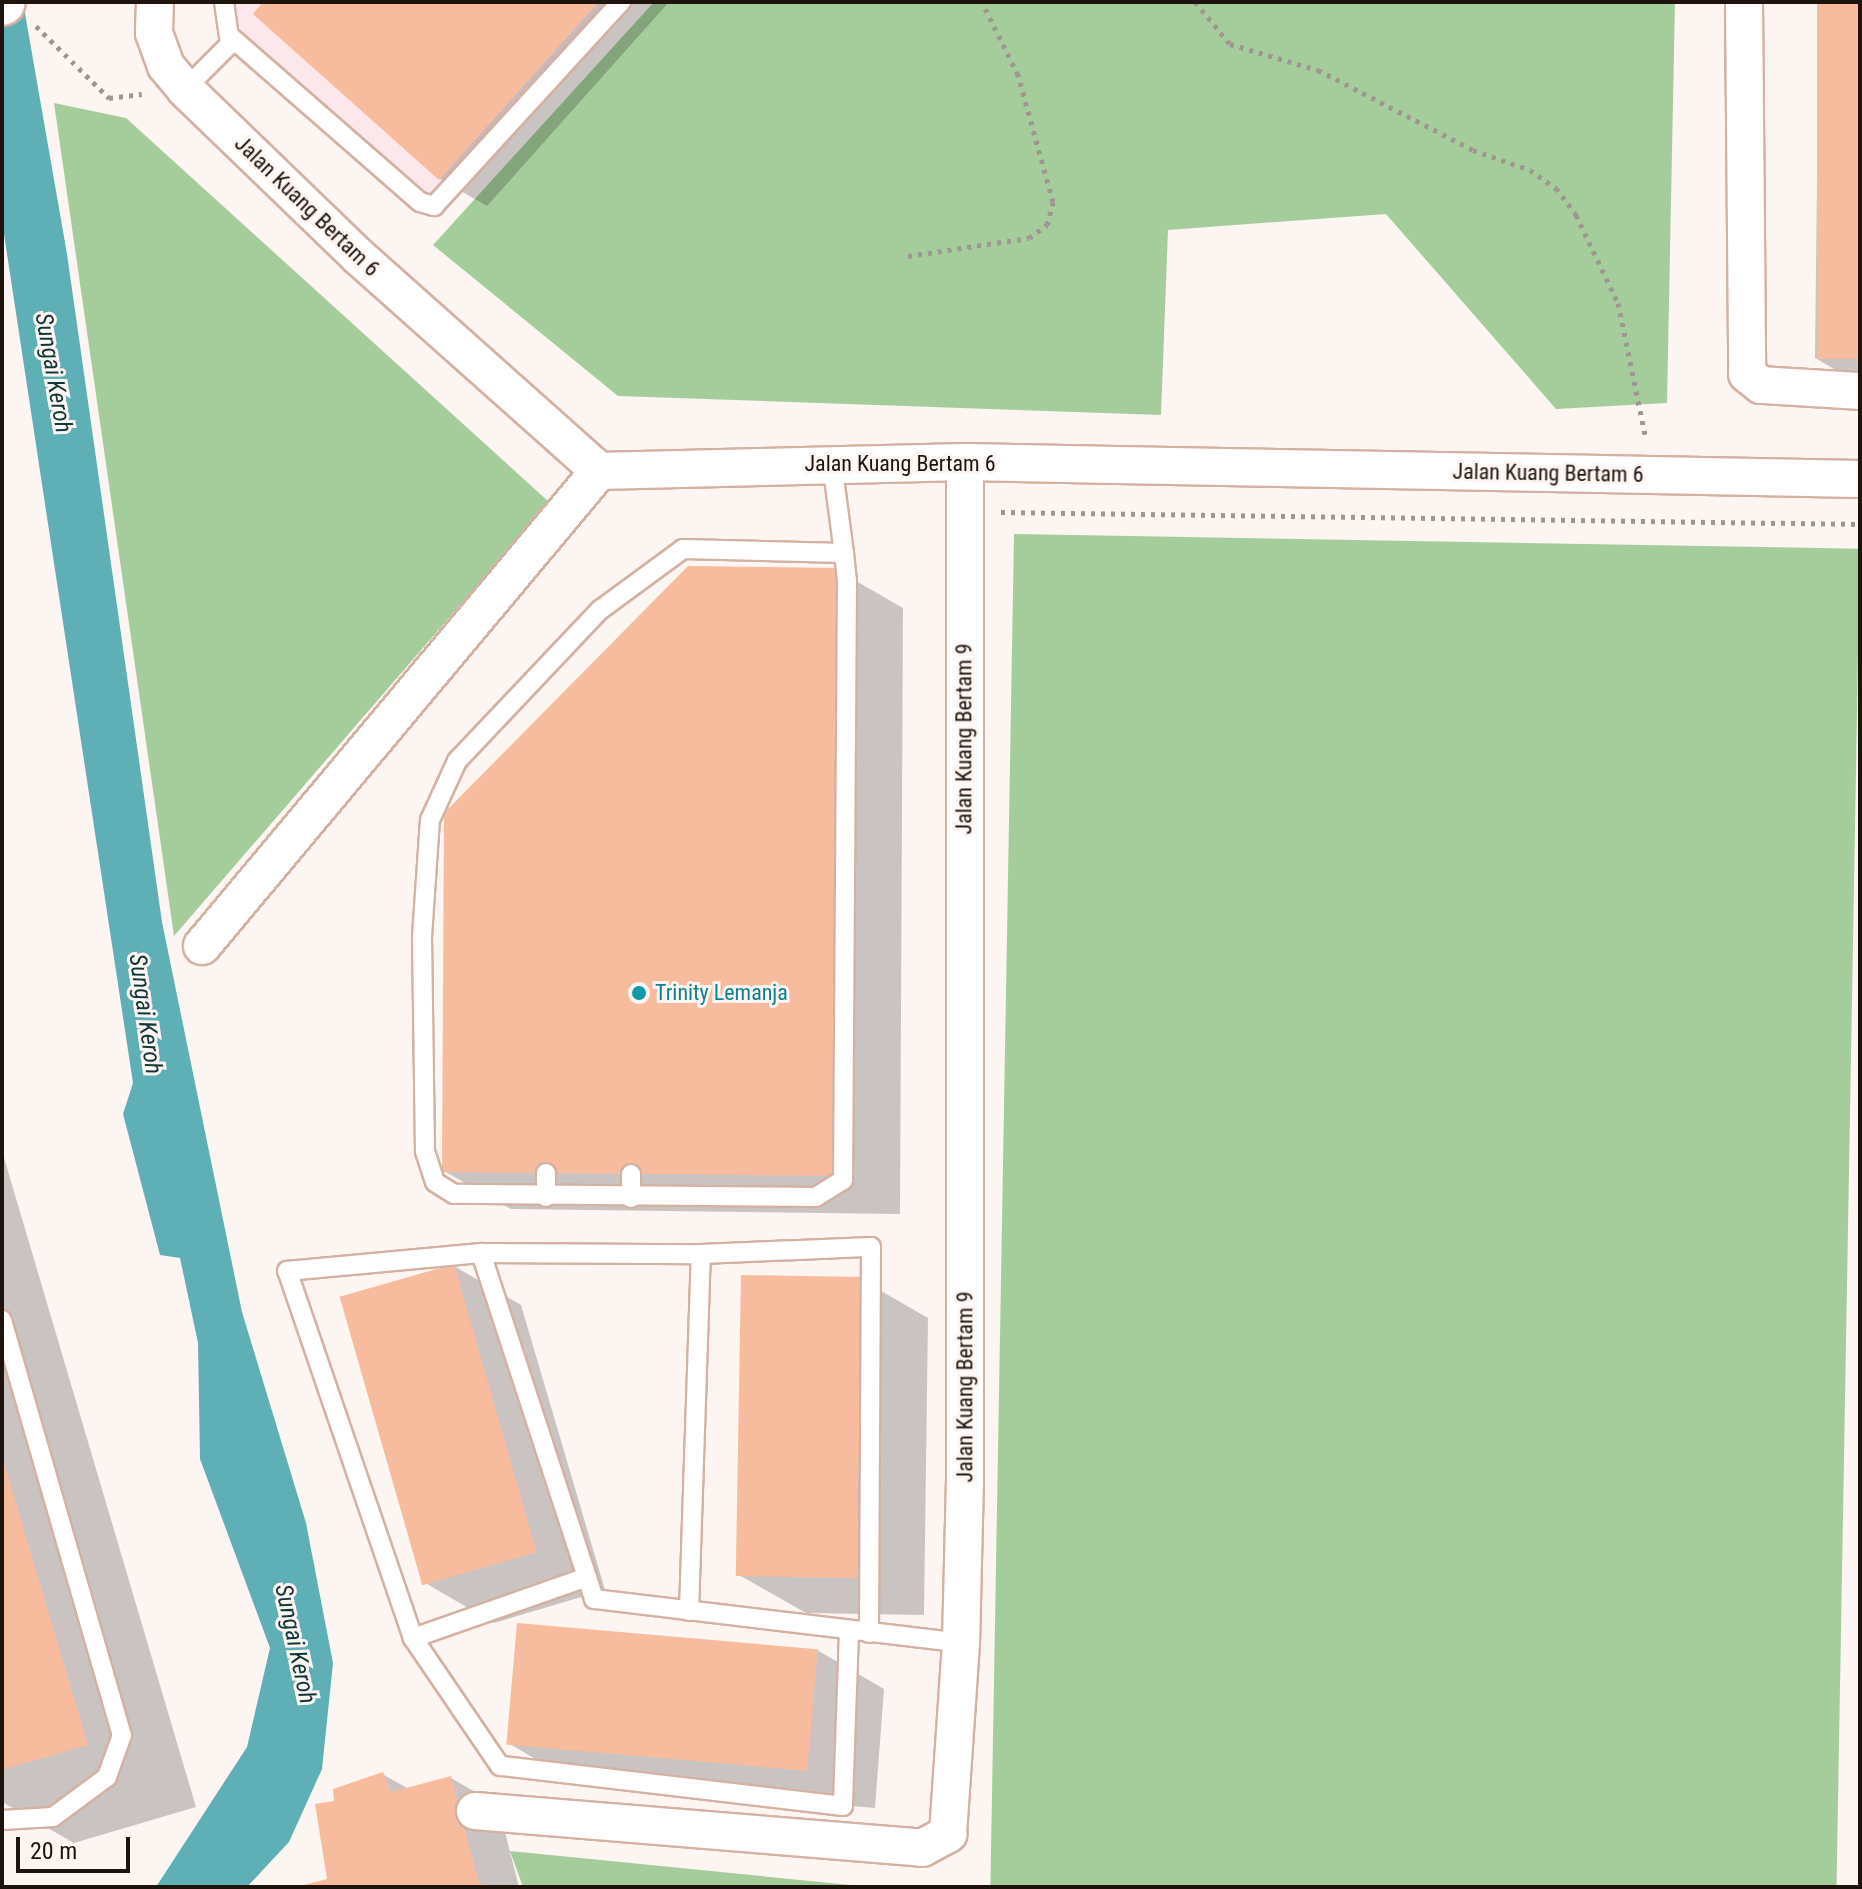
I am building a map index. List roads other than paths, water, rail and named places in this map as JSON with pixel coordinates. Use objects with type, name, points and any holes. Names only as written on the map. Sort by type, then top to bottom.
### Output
[{"type":"street","name":"Jalan Kuang Bertam 6","points":[[155,2],[154,33],[166,66],[185,89],[359,257],[599,471],[965,462],[1860,479]]},
{"type":"street","points":[[1744,2],[1747,374],[1761,385],[1860,391]]},
{"type":"street","name":"Jalan Kuang Bertam 9","points":[[475,1811],[922,1848],[948,1834],[961,1643],[965,462]]},
{"type":"street","points":[[202,946],[599,471]]},
{"type":"lane","points":[[224,2],[222,15],[232,38],[420,202],[434,206],[621,2]]},
{"type":"lane","points":[[185,89],[232,38]]},
{"type":"lane","points":[[832,463],[844,553],[849,820],[843,1180],[816,1197],[631,1198],[454,1194],[427,1170],[422,937],[430,820],[457,761],[600,610],[653,568],[683,549],[844,553]]},
{"type":"lane","points":[[546,1173],[546,1197]]},
{"type":"lane","points":[[631,1174],[631,1198]]},
{"type":"lane","points":[[849,1631],[843,1806],[500,1766],[413,1638],[287,1271],[481,1253],[701,1254],[871,1247],[869,1633]]},
{"type":"lane","points":[[481,1253],[594,1599],[961,1643]]},
{"type":"lane","points":[[689,1611],[701,1254]]},
{"type":"lane","points":[[2,1320],[122,1735],[107,1777],[53,1817],[2,1820]]},
{"type":"lane","points":[[413,1638],[587,1577]]},
{"type":"water","name":"Sungai Keroh","points":[[2,2],[23,2],[67,254],[162,922],[242,1312],[306,1523],[333,1663],[322,1769],[289,1842],[247,1887],[156,1887],[247,1747],[270,1648],[200,1459],[198,1343],[180,1258],[160,1255],[123,1114],[133,1083],[2,221]]},
{"type":"place","name":"Trinity Lemanja","points":[[639,993]]}]
